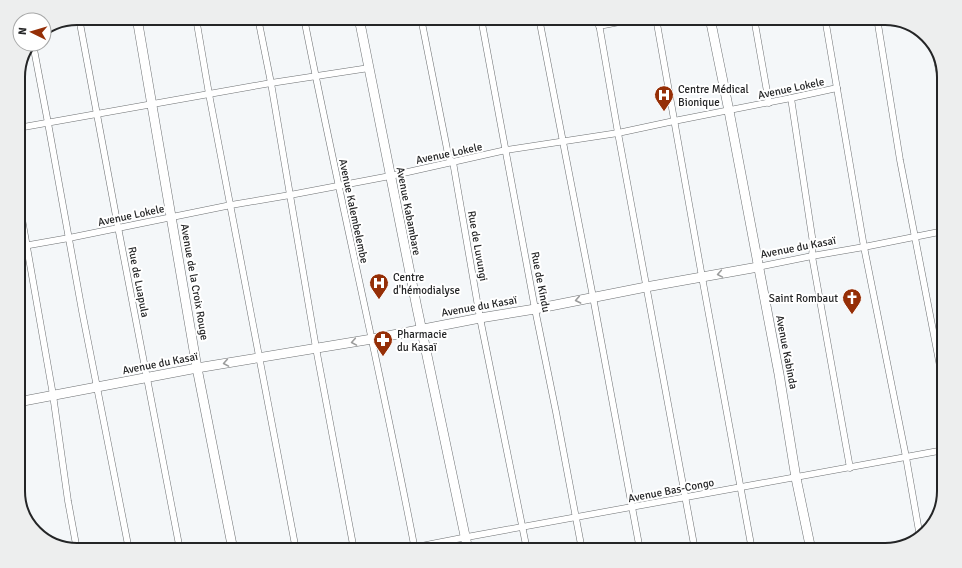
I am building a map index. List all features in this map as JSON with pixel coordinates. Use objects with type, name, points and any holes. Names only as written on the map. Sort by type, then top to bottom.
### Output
[{"type":"street","name":"Rue de Luapula","points":[[80,25],[179,543]]},
{"type":"street","name":"Avenue de la Croix Rouge","points":[[138,25],[197,368],[232,543]]},
{"type":"street","points":[[197,25],[295,543]]},
{"type":"street","points":[[259,25],[271,83],[316,348],[353,543]]},
{"type":"street","name":"Avenue Kalembelembe","points":[[305,25],[414,543]]},
{"type":"street","name":"Avenue Kabambare","points":[[360,25],[421,329],[466,543]]},
{"type":"street","name":"Rue de Luvungi","points":[[422,25],[448,154],[453,162],[480,318],[525,543]]},
{"type":"street","name":"Rue de Kindu","points":[[482,25],[535,309],[581,543]]},
{"type":"street","points":[[540,25],[639,543]]},
{"type":"street","points":[[604,25],[599,26],[694,543]]},
{"type":"street","points":[[657,25],[751,543]]},
{"type":"street","name":"Avenue Kabinda","points":[[711,25],[779,374],[796,478],[810,543]]},
{"type":"street","points":[[755,25],[769,103]]},
{"type":"street","points":[[826,25],[864,247],[906,457],[919,531]]},
{"type":"street","points":[[878,25],[900,160],[937,351]]},
{"type":"street","points":[[35,52],[82,311],[128,543]]},
{"type":"street","points":[[25,127],[271,83],[369,68]]},
{"type":"street","name":"Avenue Lokele","points":[[26,245],[390,176],[506,150],[618,133],[837,88]]},
{"type":"street","points":[[791,98],[813,243],[812,256],[850,468]]},
{"type":"street","name":"Avenue du Kasaï","points":[[25,401],[197,368],[372,339],[535,309],[937,232]]},
{"type":"street","points":[[25,239],[53,395],[68,501],[76,543]]},
{"type":"street","name":"Avenue Bas-Congo","points":[[440,543],[465,537],[522,528],[937,451]]},
{"type":"place","name":"Centre Médical Bionique","points":[[664,112]]},
{"type":"place","name":"Centre d'hémodialyse","points":[[379,300]]},
{"type":"place","name":"Saint Rombaut","points":[[852,315]]},
{"type":"place","name":"Pharmacie du Kasaï","points":[[383,357]]}]
